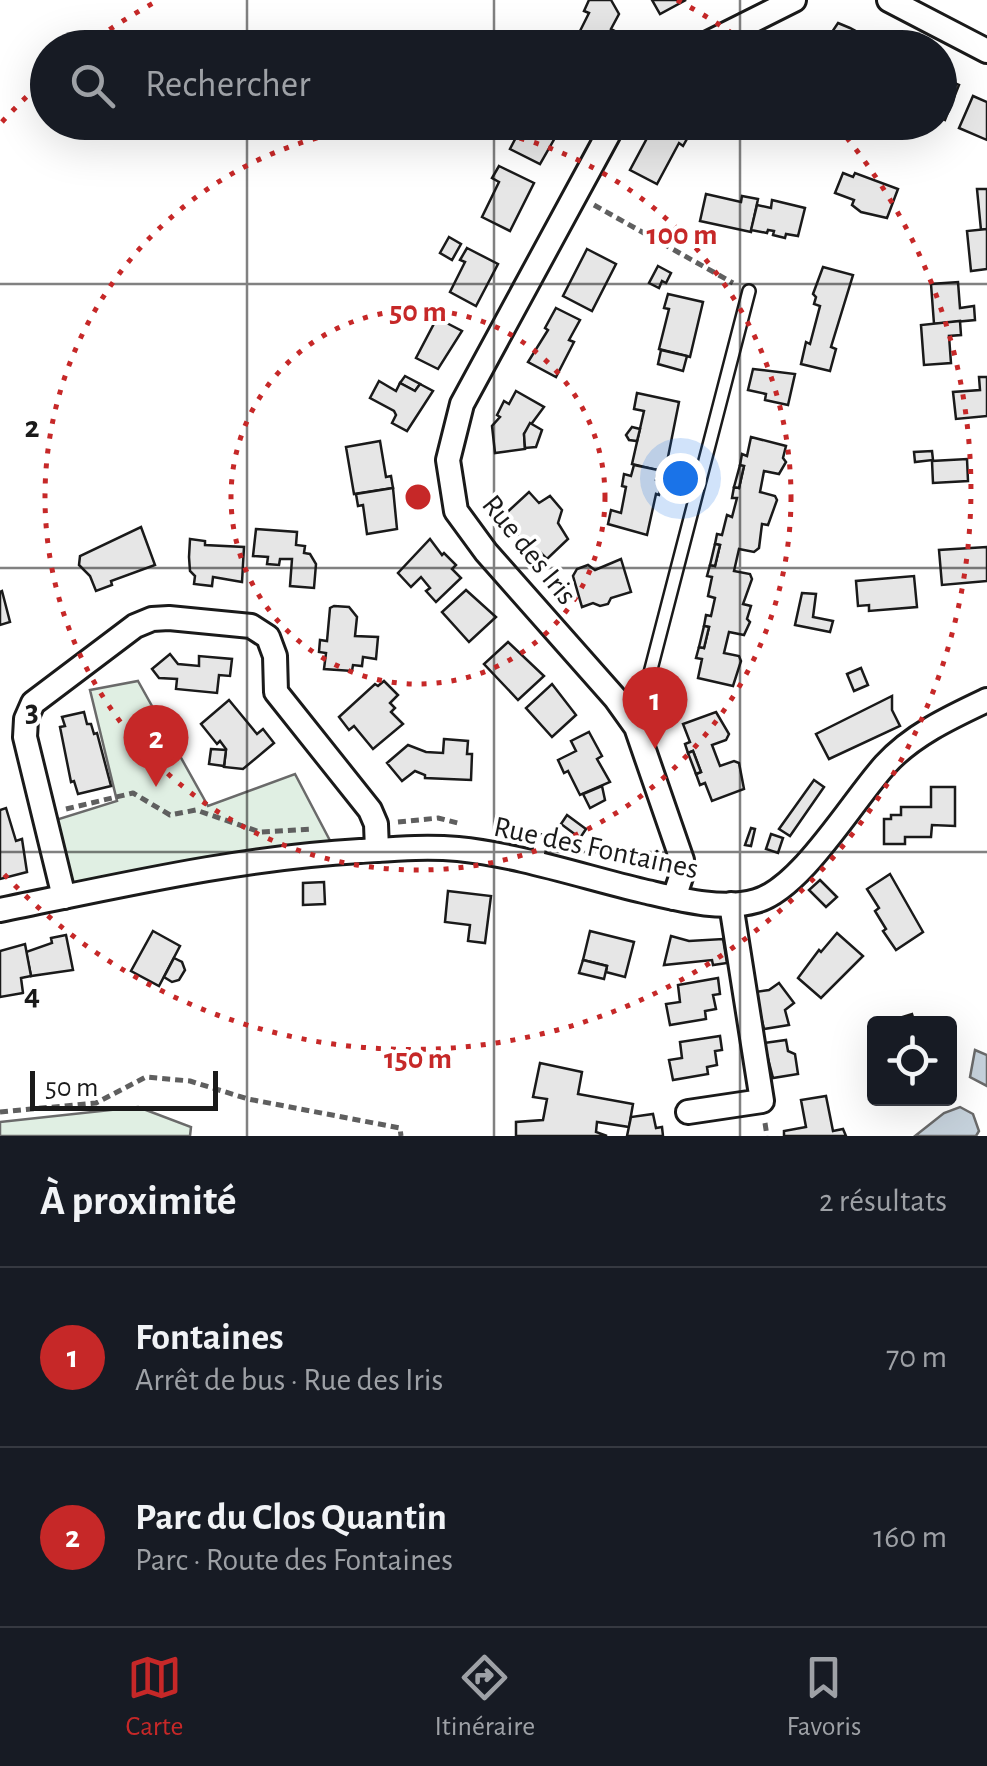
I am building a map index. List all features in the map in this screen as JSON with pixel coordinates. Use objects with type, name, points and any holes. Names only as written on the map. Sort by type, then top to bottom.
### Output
[{"type":"street","points":[[734,30],[794,0]]},
{"type":"street","points":[[889,0],[947,30]]},
{"type":"street","points":[[957,35],[987,51]]},
{"type":"street","name":"Rue des Iris","points":[[606,140],[462,404],[450,448],[449,472],[456,511],[486,552],[636,726],[682,860],[674,898]]},
{"type":"street","points":[[64,897],[24,737],[26,719],[34,703],[135,626],[152,619],[250,626],[268,637],[275,656],[276,692],[370,810],[376,824],[377,850]]},
{"type":"street","name":"Rue des Fontaines","points":[[0,910],[280,858],[377,850],[460,849],[674,898],[731,904],[756,901],[776,892],[798,874],[886,763],[913,740],[987,700]]},
{"type":"street","points":[[688,1112],[762,1101],[731,904]]},
{"type":"lane","points":[[636,726],[749,292]]},
{"type":"lane","points":[[536,865],[541,841]]},
{"type":"path","points":[[575,195],[749,292]]},
{"type":"path","points":[[60,811],[133,793],[170,815],[196,810],[260,832],[318,828]]},
{"type":"path","points":[[0,1112],[96,1103],[146,1077],[190,1081],[248,1100],[400,1128],[401,1136]]},
{"type":"green space","points":[[138,681],[208,806],[295,774],[336,852],[64,897],[46,823],[117,801],[90,690]]},
{"type":"green space","points":[[138,1107],[191,1127],[190,1136],[0,1136],[0,1122]]},
{"type":"shaded area","points":[[975,1050],[987,1055],[987,1086],[970,1077]]},
{"type":"shaded area","points":[[960,1107],[973,1114],[979,1131],[976,1136],[915,1136],[944,1113]]},
{"type":"building","points":[[589,0],[611,0],[619,14],[613,30],[580,30],[589,13],[584,11]]},
{"type":"building","points":[[652,0],[686,0],[660,14]]},
{"type":"building","points":[[838,23],[854,30],[833,30]]},
{"type":"building","points":[[973,96],[987,102],[987,140],[959,128]]},
{"type":"building","points":[[515,140],[554,140],[540,164],[510,149]]},
{"type":"building","points":[[646,140],[686,140],[683,146],[679,143],[657,184],[630,170]]},
{"type":"building","points":[[499,166],[534,183],[510,231],[482,217],[499,182],[492,178]]},
{"type":"building","points":[[843,173],[853,177],[855,173],[898,189],[887,218],[861,212],[852,205],[854,200],[835,193]]},
{"type":"building","points":[[977,189],[987,189],[987,229],[981,230]]},
{"type":"building","points":[[706,194],[741,202],[742,196],[758,199],[751,232],[700,221]]},
{"type":"building","points":[[772,200],[805,208],[798,236],[786,234],[785,238],[773,235],[774,231],[751,230],[757,205],[771,208]]},
{"type":"building","points":[[987,229],[987,269],[971,271],[967,231]]},
{"type":"building","points":[[449,237],[461,244],[452,260],[440,253]]},
{"type":"building","points":[[467,248],[498,264],[476,306],[450,292],[465,262],[460,260]]},
{"type":"building","points":[[587,249],[616,264],[592,311],[563,296]]},
{"type":"building","points":[[658,266],[671,273],[659,288],[649,283]]},
{"type":"building","points":[[823,267],[853,275],[831,347],[836,349],[830,371],[801,364],[820,306],[814,304],[813,294]]},
{"type":"building","points":[[958,282],[960,308],[974,306],[975,320],[934,324],[931,284]]},
{"type":"building","points":[[668,294],[703,302],[690,357],[659,349],[669,309],[664,308]]},
{"type":"building","points":[[556,308],[580,320],[569,340],[574,342],[556,377],[528,362],[548,330],[545,328]]},
{"type":"building","points":[[437,318],[462,331],[438,369],[416,358]]},
{"type":"building","points":[[960,321],[961,335],[949,336],[951,363],[924,365],[921,325]]},
{"type":"building","points":[[661,350],[687,356],[683,371],[658,364]]},
{"type":"building","points":[[753,369],[795,374],[788,405],[765,400],[766,394],[748,390]]},
{"type":"building","points":[[405,376],[420,384],[415,391],[400,383]]},
{"type":"building","points":[[979,377],[987,377],[987,416],[956,419],[953,392],[980,390]]},
{"type":"building","points":[[379,381],[396,391],[400,383],[415,391],[420,384],[433,391],[407,431],[392,423],[394,411],[370,398]]},
{"type":"building","points":[[516,391],[544,407],[524,434],[525,449],[495,453],[492,426],[500,417],[497,415],[504,401],[509,404]]},
{"type":"building","points":[[637,393],[679,402],[665,472],[632,464],[644,411],[634,409]]},
{"type":"building","points":[[530,423],[542,430],[536,447],[525,448],[524,434]]},
{"type":"building","points":[[632,427],[640,429],[637,441],[626,435]]},
{"type":"building","points":[[751,437],[786,446],[786,462],[779,474],[764,471],[760,492],[777,500],[768,525],[762,524],[759,548],[754,552],[739,549],[734,571],[750,574],[752,579],[743,604],[751,606],[744,635],[729,632],[724,653],[739,656],[741,661],[733,686],[698,678],[702,659],[696,658],[699,647],[704,648],[709,627],[704,626],[706,615],[711,616],[715,598],[708,596],[712,577],[707,576],[710,565],[715,566],[720,545],[715,544],[717,534],[722,535],[727,515],[732,517],[737,498],[732,498],[734,487],[739,488],[744,466],[740,465],[742,454],[747,456]]},
{"type":"building","points":[[380,441],[386,477],[391,476],[393,488],[354,494],[346,447]]},
{"type":"building","points":[[932,451],[933,460],[915,462],[914,452]]},
{"type":"building","points":[[967,459],[968,481],[933,483],[932,461]]},
{"type":"building","points":[[634,465],[658,470],[656,480],[662,482],[647,535],[608,524],[611,510],[621,513],[624,474],[631,476]]},
{"type":"building","points":[[740,465],[744,466],[739,488],[734,487]]},
{"type":"building","points":[[393,488],[397,529],[367,534],[363,505],[358,506],[356,494]]},
{"type":"building","points":[[529,492],[539,503],[550,496],[562,510],[558,523],[568,539],[547,559],[501,518]]},
{"type":"building","points":[[141,527],[155,565],[111,581],[112,585],[96,591],[90,576],[79,565],[80,556]]},
{"type":"building","points":[[256,529],[297,532],[296,545],[305,546],[304,553],[310,554],[316,564],[314,588],[290,586],[292,559],[280,559],[279,565],[267,564],[268,557],[253,556]]},
{"type":"building","points":[[190,539],[205,541],[205,545],[244,547],[242,582],[213,577],[212,586],[194,584]]},
{"type":"building","points":[[430,539],[456,565],[452,569],[461,578],[436,602],[421,577],[411,587],[398,573]]},
{"type":"building","points":[[715,544],[720,545],[715,566],[710,565]]},
{"type":"building","points":[[987,547],[987,581],[942,585],[939,550]]},
{"type":"building","points":[[621,559],[631,592],[611,598],[608,604],[582,607],[573,576],[577,569],[588,565],[595,570]]},
{"type":"building","points":[[914,576],[917,607],[869,611],[869,605],[858,606],[856,581]]},
{"type":"building","points":[[466,590],[496,617],[469,642],[442,612]]},
{"type":"building","points":[[0,592],[10,622],[0,625]]},
{"type":"building","points":[[802,593],[816,594],[813,617],[833,621],[830,632],[795,625]]},
{"type":"building","points":[[349,607],[357,617],[355,636],[378,637],[376,659],[363,657],[362,666],[353,665],[352,671],[324,669],[326,653],[319,652],[320,640],[327,641],[330,608]]},
{"type":"building","points":[[704,626],[709,627],[704,648],[699,647]]},
{"type":"building","points":[[508,642],[544,676],[518,700],[484,664]]},
{"type":"building","points":[[170,654],[178,664],[199,666],[199,656],[232,659],[230,676],[219,675],[217,693],[176,689],[177,679],[159,678],[152,669]]},
{"type":"building","points":[[861,668],[868,685],[854,691],[847,674]]},
{"type":"building","points":[[384,681],[398,695],[390,703],[395,708],[391,712],[403,724],[373,749],[354,726],[349,730],[339,717],[375,684]]},
{"type":"building","points":[[552,684],[576,715],[552,737],[526,708]]},
{"type":"building","points":[[892,696],[892,710],[900,726],[829,759],[816,734]]},
{"type":"building","points":[[229,700],[257,734],[263,729],[274,743],[243,769],[224,767],[226,749],[201,724]]},
{"type":"building","points":[[84,712],[87,724],[97,733],[111,786],[78,794],[74,781],[71,782],[60,727],[65,726],[62,717]]},
{"type":"building","points":[[716,712],[729,734],[726,740],[712,745],[720,766],[739,763],[744,789],[712,801],[705,783],[700,785],[696,774],[701,772],[693,751],[688,753],[685,744],[690,742],[683,724]]},
{"type":"building","points":[[589,732],[602,756],[597,759],[610,782],[580,795],[558,760],[576,751],[571,741]]},
{"type":"building","points":[[444,739],[468,741],[471,780],[425,778],[415,771],[402,781],[387,763],[408,745],[443,753]]},
{"type":"building","points":[[211,749],[226,750],[224,766],[209,764]]},
{"type":"building","points":[[693,751],[701,772],[696,774],[688,753]]},
{"type":"building","points":[[814,780],[824,787],[790,836],[779,829]]},
{"type":"building","points":[[602,786],[605,800],[590,808],[583,794]]},
{"type":"building","points":[[931,787],[955,787],[955,826],[932,825],[931,837],[905,837],[905,844],[884,844],[884,819],[901,815],[901,807],[931,807]]},
{"type":"building","points":[[6,808],[16,841],[22,839],[27,872],[0,879],[0,810]]},
{"type":"building","points":[[567,815],[586,829],[580,838],[561,824]]},
{"type":"building","points":[[751,828],[755,829],[751,846],[745,845]]},
{"type":"building","points":[[771,834],[783,838],[778,853],[766,849]]},
{"type":"building","points":[[890,874],[923,932],[896,950],[883,931],[886,929],[875,911],[879,908],[867,889]]},
{"type":"building","points":[[820,880],[837,897],[826,907],[809,890]]},
{"type":"building","points":[[324,882],[325,904],[303,905],[303,883]]},
{"type":"building","points":[[448,891],[491,896],[485,943],[468,941],[470,925],[445,922]]},
{"type":"building","points":[[153,931],[180,946],[159,986],[131,971]]},
{"type":"building","points":[[590,931],[634,942],[625,977],[606,972],[607,966],[583,960]]},
{"type":"building","points":[[837,933],[863,956],[821,998],[798,978]]},
{"type":"building","points":[[66,935],[73,970],[31,976],[26,952],[52,943],[51,938]]},
{"type":"building","points":[[671,936],[689,941],[723,939],[727,963],[713,965],[712,960],[664,965]]},
{"type":"building","points":[[25,944],[31,976],[21,978],[23,993],[0,997],[0,951]]},
{"type":"building","points":[[174,958],[182,962],[185,970],[179,980],[172,982],[164,977]]},
{"type":"building","points":[[583,960],[607,966],[604,979],[579,973]]},
{"type":"building","points":[[718,978],[720,994],[713,995],[716,1009],[705,1011],[706,1019],[670,1025],[666,1004],[680,1002],[678,985]]},
{"type":"building","points":[[779,983],[794,1003],[785,1010],[789,1025],[764,1029],[755,992],[769,990]]},
{"type":"building","points":[[720,1036],[722,1050],[715,1051],[717,1065],[707,1067],[708,1074],[673,1080],[669,1060],[682,1058],[680,1042]]},
{"type":"building","points":[[786,1040],[788,1051],[795,1054],[798,1074],[773,1078],[764,1043]]},
{"type":"building","points":[[540,1063],[582,1072],[578,1094],[633,1104],[629,1127],[597,1122],[596,1132],[607,1136],[516,1136],[516,1122],[543,1120],[547,1099],[533,1097]]},
{"type":"building","points":[[826,1096],[833,1131],[843,1129],[846,1136],[784,1136],[784,1131],[806,1127],[801,1100]]},
{"type":"building","points":[[653,1114],[656,1128],[662,1127],[663,1136],[627,1136],[631,1117]]},
{"type":"place","name":"Fontaines","points":[[655,749]]},
{"type":"place","name":"Parc du Clos Quantin","points":[[156,787]]}]
